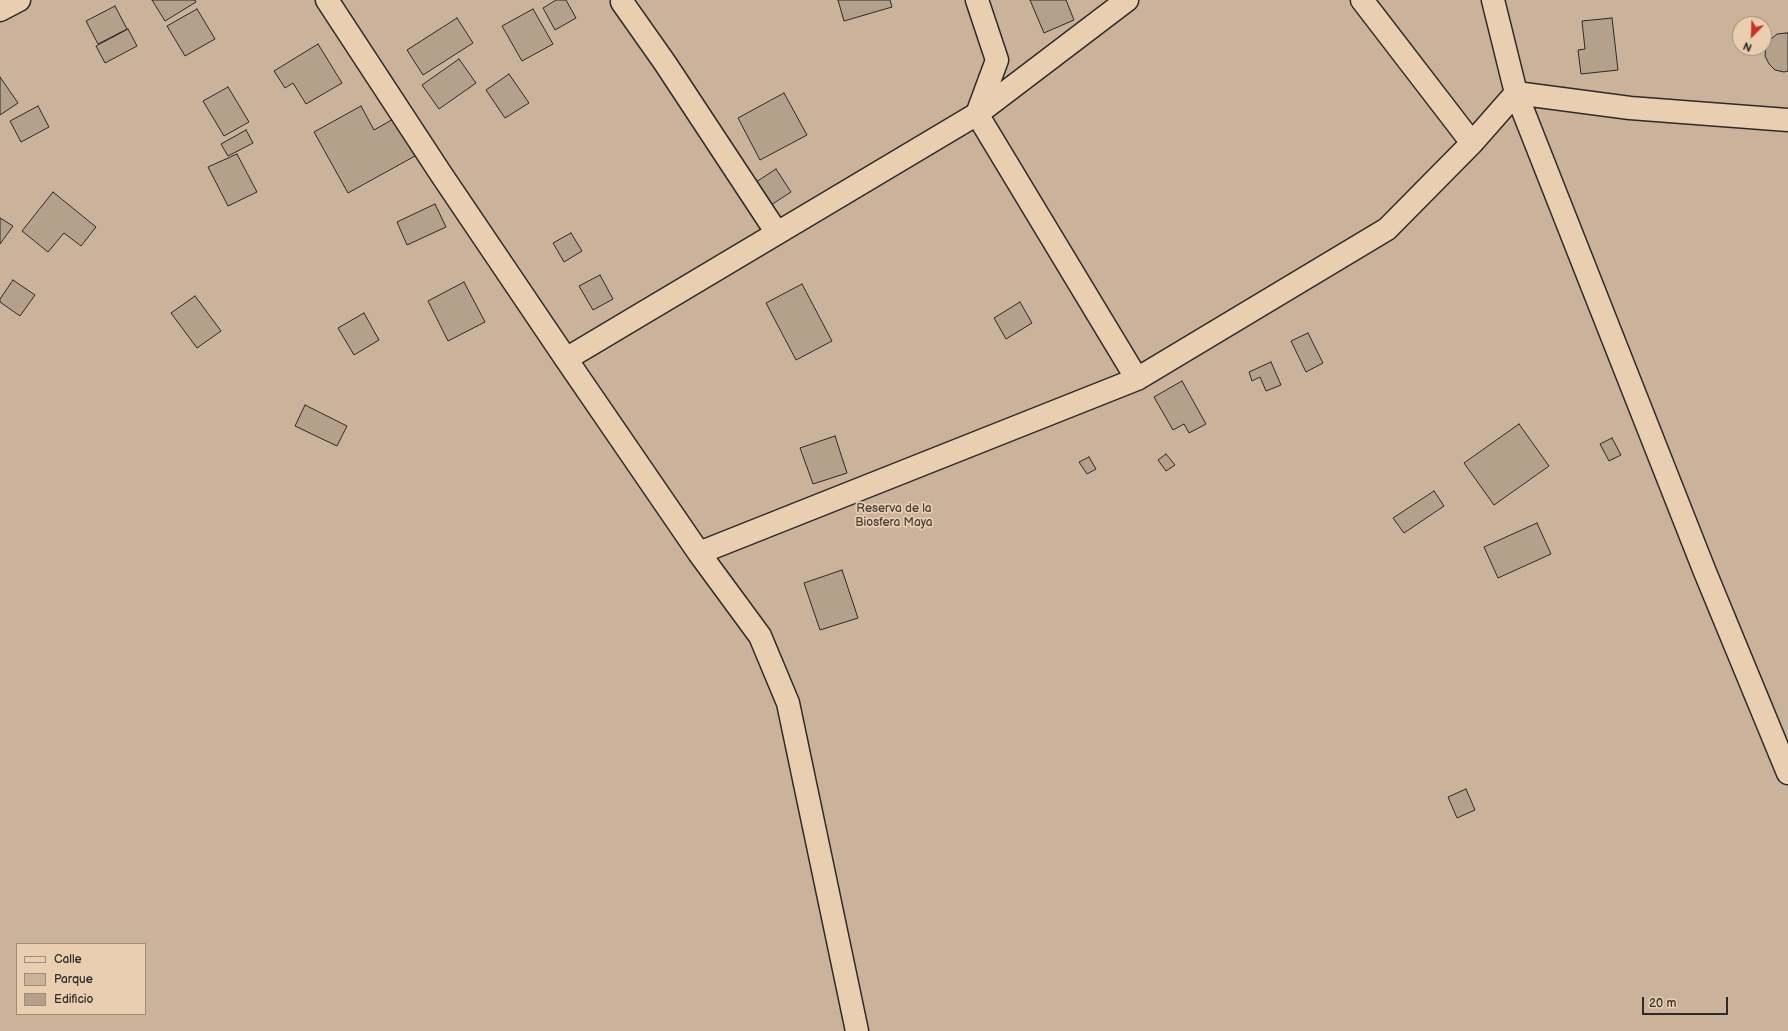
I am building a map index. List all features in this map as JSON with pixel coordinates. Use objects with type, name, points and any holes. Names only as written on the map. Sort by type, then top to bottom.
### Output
[{"type":"street","points":[[0,10],[19,0]]},
{"type":"street","points":[[327,0],[441,174],[566,359],[699,553],[760,636],[788,703],[857,1031]]},
{"type":"street","points":[[977,0],[997,60],[977,114]]},
{"type":"street","points":[[566,359],[977,114],[1127,0]]},
{"type":"street","points":[[1362,0],[1472,143]]},
{"type":"street","points":[[1493,0],[1516,93],[1705,572],[1788,773]]},
{"type":"street","points":[[622,2],[666,63],[777,233]]},
{"type":"street","points":[[699,553],[1137,379],[1387,229],[1472,143],[1516,93]]},
{"type":"street","points":[[1516,93],[1630,108],[1788,120]]},
{"type":"street","points":[[977,114],[1137,379]]},
{"type":"green space","name":"Reserva de la Biosfera Maya","points":[[0,0],[1788,0],[1788,1031],[0,1031]]},
{"type":"building","points":[[152,0],[195,0],[196,2],[165,21]]},
{"type":"building","points":[[556,0],[566,0],[576,18],[555,30],[543,8]]},
{"type":"building","points":[[838,0],[890,0],[892,7],[844,21]]},
{"type":"building","points":[[1030,0],[1066,0],[1074,20],[1044,33]]},
{"type":"building","points":[[115,6],[127,29],[98,44],[86,21]]},
{"type":"building","points":[[197,9],[215,39],[185,56],[167,26]]},
{"type":"building","points":[[533,9],[553,44],[522,61],[502,26]]},
{"type":"building","points":[[457,18],[473,43],[423,75],[407,50]]},
{"type":"building","points":[[1612,18],[1618,70],[1581,74],[1578,50],[1585,49],[1582,21]]},
{"type":"building","points":[[128,29],[137,46],[105,63],[96,46]]},
{"type":"building","points":[[1788,33],[1788,71],[1784,72],[1775,70],[1769,64],[1765,56],[1772,56],[1772,38],[1777,34]]},
{"type":"building","points":[[318,44],[342,83],[306,104],[293,83],[285,88],[274,71]]},
{"type":"building","points":[[459,59],[476,83],[439,109],[422,85]]},
{"type":"building","points":[[509,74],[529,103],[505,118],[486,90]]},
{"type":"building","points":[[0,77],[18,103],[0,115]]},
{"type":"building","points":[[228,87],[249,122],[224,136],[203,101]]},
{"type":"building","points":[[784,93],[807,135],[760,160],[738,118]]},
{"type":"building","points":[[38,106],[49,127],[21,142],[10,121]]},
{"type":"building","points":[[361,106],[374,130],[395,118],[415,156],[348,193],[314,132]]},
{"type":"building","points":[[246,130],[253,143],[228,156],[221,144]]},
{"type":"building","points":[[237,154],[257,192],[228,206],[208,167]]},
{"type":"building","points":[[776,169],[791,192],[771,205],[756,182]]},
{"type":"building","points":[[53,192],[96,227],[81,246],[64,233],[48,252],[22,231]]},
{"type":"building","points":[[435,204],[446,227],[407,245],[397,222]]},
{"type":"building","points":[[0,218],[13,226],[0,244]]},
{"type":"building","points":[[571,233],[582,251],[564,262],[553,243]]},
{"type":"building","points":[[600,275],[613,299],[593,310],[579,286]]},
{"type":"building","points":[[13,280],[35,295],[20,316],[0,302],[0,299]]},
{"type":"building","points":[[464,282],[485,322],[448,341],[428,301]]},
{"type":"building","points":[[802,284],[832,341],[796,360],[766,303]]},
{"type":"building","points":[[195,296],[221,331],[197,348],[171,313]]},
{"type":"building","points":[[1020,302],[1032,323],[1006,339],[994,318]]},
{"type":"building","points":[[364,313],[379,340],[354,355],[338,328]]},
{"type":"building","points":[[1308,333],[1323,363],[1306,372],[1291,341]]},
{"type":"building","points":[[1271,362],[1281,385],[1266,391],[1260,377],[1252,381],[1249,372]]},
{"type":"building","points":[[1182,381],[1206,424],[1189,433],[1184,424],[1173,430],[1154,397]]},
{"type":"building","points":[[305,405],[347,426],[337,446],[295,426]]},
{"type":"building","points":[[1519,424],[1549,466],[1494,505],[1464,463]]},
{"type":"building","points":[[835,436],[847,473],[813,484],[800,448]]},
{"type":"building","points":[[1612,438],[1621,455],[1609,461],[1600,444]]},
{"type":"building","points":[[1166,454],[1175,465],[1166,471],[1158,460]]},
{"type":"building","points":[[1089,457],[1096,469],[1087,474],[1079,462]]},
{"type":"building","points":[[1434,491],[1444,506],[1404,533],[1393,518]]},
{"type":"building","points":[[1537,523],[1551,554],[1498,578],[1484,547]]},
{"type":"building","points":[[842,570],[858,618],[820,630],[804,583]]},
{"type":"building","points":[[1466,789],[1475,810],[1457,818],[1448,797]]}]
